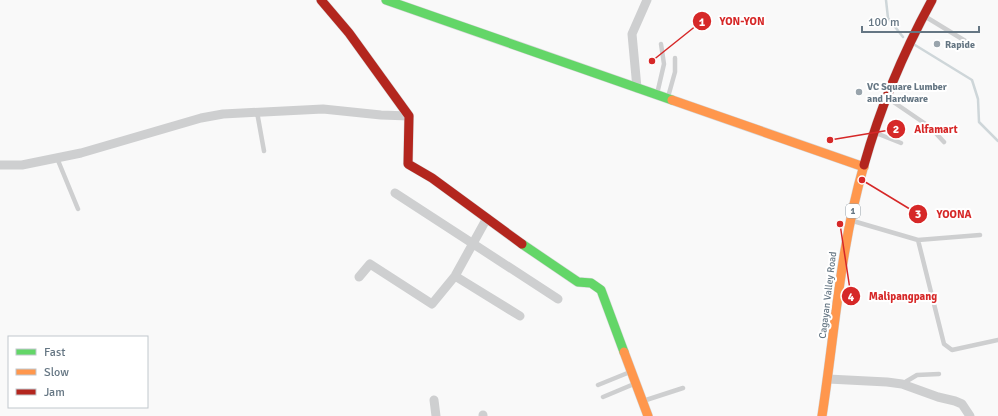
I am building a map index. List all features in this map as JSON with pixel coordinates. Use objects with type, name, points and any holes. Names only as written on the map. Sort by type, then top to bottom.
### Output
[{"type":"main road","points":[[321,0],[349,33],[409,116],[408,164],[432,178],[552,266],[578,282],[591,283],[602,290],[648,416]]},
{"type":"main road","points":[[386,0],[864,167]]},
{"type":"main road","name":"Cagayan Valley Road","points":[[822,416],[845,242],[864,167],[886,97],[902,57],[932,0]]},
{"type":"street","points":[[636,88],[632,34],[647,0]]},
{"type":"street","points":[[0,165],[22,165],[81,153],[201,118],[223,114],[323,109],[381,115],[409,116]]},
{"type":"street","points":[[395,193],[558,298]]},
{"type":"street","points":[[359,277],[370,264],[432,304],[455,276],[474,245],[487,218]]},
{"type":"street","points":[[455,276],[520,316]]},
{"type":"street","points":[[828,379],[902,384],[962,404],[970,416]]},
{"type":"street","points":[[434,400],[436,416]]},
{"type":"lane","points":[[923,16],[967,42]]},
{"type":"lane","points":[[657,95],[662,79],[664,64],[662,44]]},
{"type":"lane","points":[[667,99],[675,72],[675,58]]},
{"type":"lane","points":[[886,97],[930,127],[944,142]]},
{"type":"lane","points":[[257,112],[264,151]]},
{"type":"lane","points":[[874,133],[901,143]]},
{"type":"lane","points":[[56,158],[78,209]]},
{"type":"lane","points":[[850,220],[918,240],[980,235]]},
{"type":"lane","points":[[918,240],[944,344],[952,350],[998,340]]},
{"type":"lane","points":[[598,385],[632,371]]},
{"type":"lane","points":[[902,384],[916,375],[939,374]]},
{"type":"lane","points":[[603,397],[637,383]]},
{"type":"lane","points":[[643,400],[683,388]]},
{"type":"waterway","points":[[886,0],[888,18],[903,37]]},
{"type":"waterway","points":[[915,45],[972,80],[978,99],[979,122],[998,141]]},
{"type":"traffic: fast","points":[[386,0],[672,100]]},
{"type":"traffic: fast","points":[[522,244],[578,282],[591,283],[601,290],[624,352]]},
{"type":"traffic: slow","points":[[672,100],[864,167]]},
{"type":"traffic: slow","points":[[822,416],[849,227],[864,165]]},
{"type":"traffic: slow","points":[[624,352],[648,416]]},
{"type":"traffic: jam","points":[[321,0],[349,33],[409,116],[408,164],[432,178],[522,244]]},
{"type":"traffic: jam","points":[[864,165],[877,123],[893,81],[911,40],[932,0]]},
{"type":"place","name":"Rapide","points":[[937,44]]},
{"type":"place","name":"YON-YON","points":[[652,61]]},
{"type":"place","name":"VC Square Lumber and Hardware","points":[[859,92]]},
{"type":"place","name":"Alfamart","points":[[830,140]]},
{"type":"place","name":"YOONA","points":[[862,180]]},
{"type":"place","name":"Malipangpang","points":[[840,224]]}]
